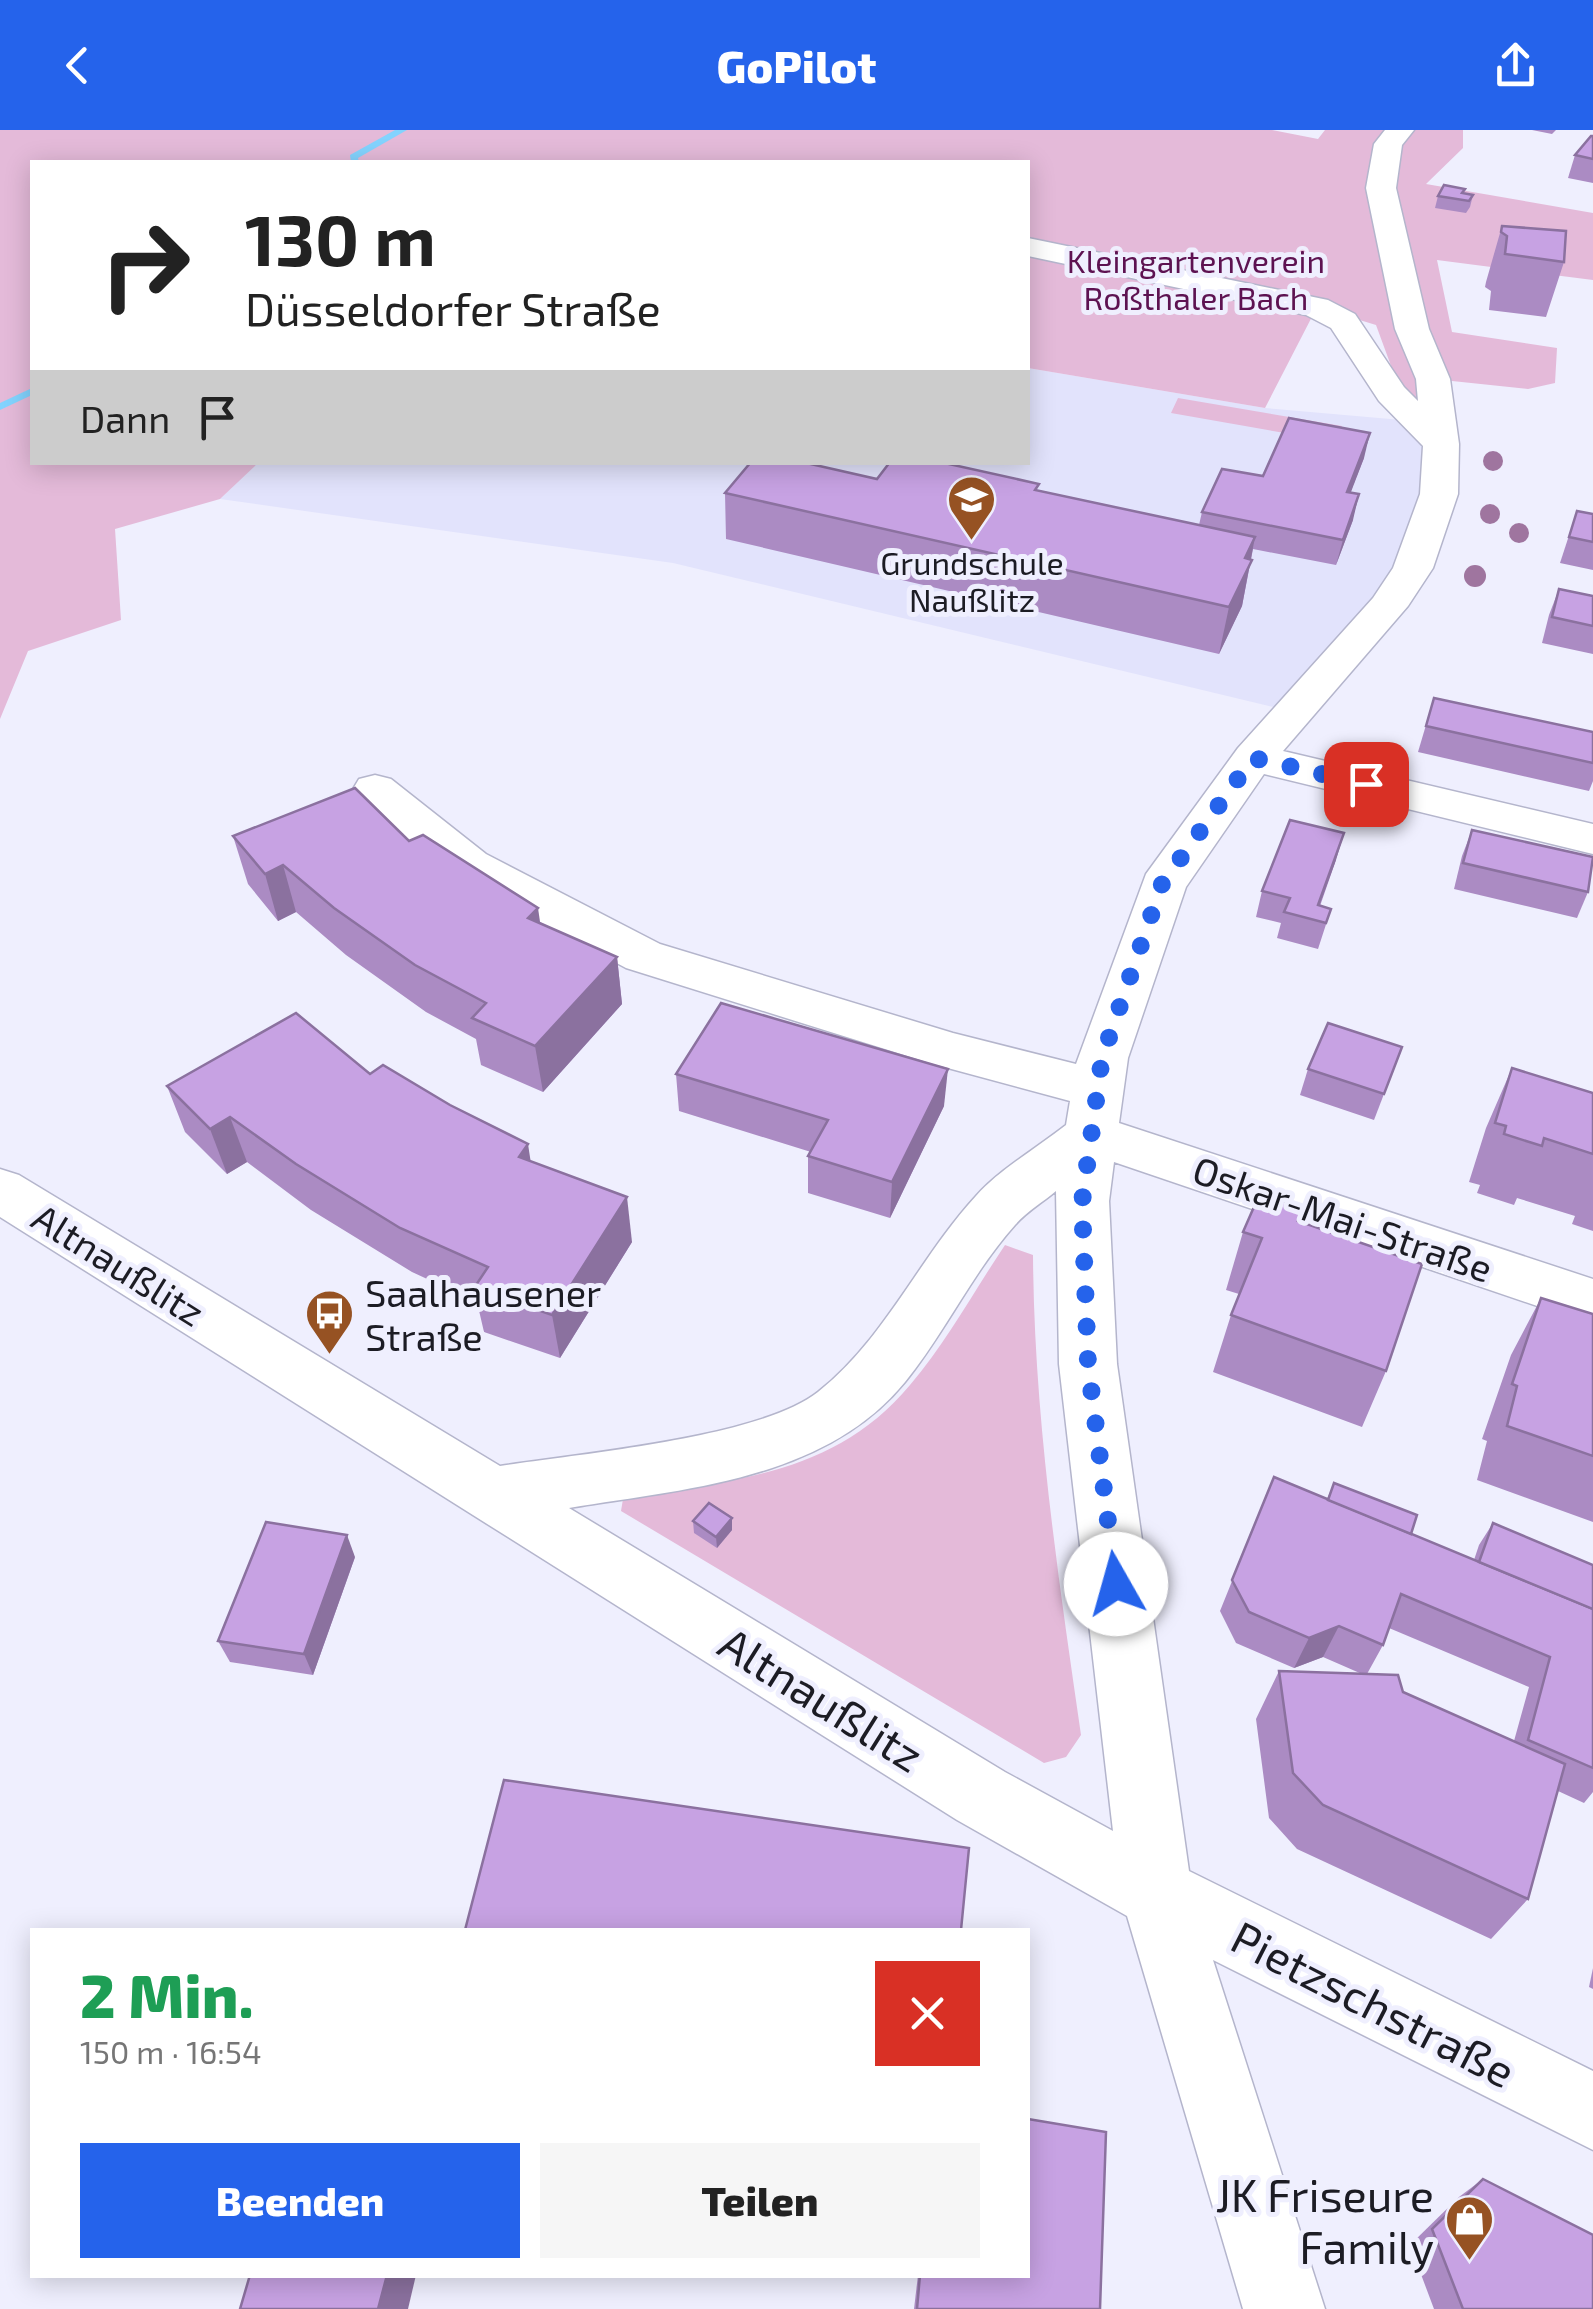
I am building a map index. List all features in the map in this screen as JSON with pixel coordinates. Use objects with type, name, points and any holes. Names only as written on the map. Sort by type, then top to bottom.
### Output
[{"type":"street","points":[[1284,2309],[1156,1893],[1088,1364],[1082,1202],[1102,1058],[1162,884],[1253,758],[1377,619],[1413,568],[1438,494],[1440,444],[1432,379],[1412,329],[1381,188],[1388,144],[1400,130]]},
{"type":"street","points":[[1030,247],[1316,307],[1343,321],[1391,394],[1440,444]]},
{"type":"street","points":[[1253,758],[1593,839]]},
{"type":"street","name":"Oskar-Mai-Straße","points":[[375,790],[470,865],[644,956],[951,1050],[1095,1111],[1593,1302]]},
{"type":"street","points":[[494,1494],[712,1458],[783,1438],[837,1412],[884,1366],[996,1209],[1095,1111]]},
{"type":"street","name":"Altnaußlitz","points":[[0,1190],[981,1796],[1156,1893]]},
{"type":"street","name":"Pietzschstraße","points":[[1156,1893],[1593,2112]]},
{"type":"shaded area","name":"Grundschule Naußlitz","points":[[1030,368],[1265,408],[1402,420],[1441,444],[1430,521],[1290,711],[673,563],[220,499],[255,465],[1030,465]]},
{"type":"green space","name":"Kleingartenverein Roßthaler Bach","points":[[0,130],[1272,130],[1318,139],[1325,130],[1463,130],[1463,148],[1426,184],[1593,213],[1593,280],[1437,260],[1452,332],[1557,348],[1555,383],[1528,389],[1433,379],[1441,444],[1401,393],[1376,325],[1317,307],[1265,408],[1030,368],[1030,160],[30,160],[30,465],[256,465],[220,499],[115,529],[121,620],[28,651],[0,719]]},
{"type":"green space","points":[[1178,398],[1342,426],[1336,442],[1171,413]]},
{"type":"green space","points":[[1005,1245],[1033,1255],[1043,1436],[1081,1735],[1066,1757],[1044,1763],[621,1511],[624,1493],[704,1484],[780,1469],[849,1438],[881,1415],[923,1369]]},
{"type":"building","points":[[1591,136],[1593,159],[1575,155]]},
{"type":"building","points":[[1444,185],[1465,189],[1462,193],[1473,195],[1469,201],[1438,196]]},
{"type":"building","points":[[1502,226],[1566,231],[1564,262],[1505,254],[1507,236],[1501,232]]},
{"type":"building","points":[[1289,418],[1370,433],[1347,492],[1359,494],[1343,540],[1202,512],[1222,469],[1263,476]]},
{"type":"building","points":[[748,465],[815,465],[877,479],[888,465],[954,465],[1039,484],[1035,490],[1255,537],[1245,558],[1252,560],[1229,607],[725,493]]},
{"type":"building","points":[[1577,511],[1593,514],[1593,542],[1569,537]]},
{"type":"building","points":[[1559,589],[1593,596],[1593,626],[1552,617]]},
{"type":"building","points":[[1434,698],[1593,732],[1593,763],[1426,726]]},
{"type":"building","points":[[355,788],[409,841],[423,835],[538,908],[528,918],[617,957],[535,1046],[472,1018],[486,1003],[415,965],[334,908],[283,865],[265,874],[233,836]]},
{"type":"building","points":[[1290,820],[1344,833],[1318,905],[1331,909],[1326,923],[1284,912],[1290,898],[1262,891]]},
{"type":"building","points":[[1472,830],[1593,857],[1588,892],[1463,863]]},
{"type":"building","points":[[721,1003],[948,1069],[892,1182],[808,1156],[828,1120],[676,1074]]},
{"type":"building","points":[[296,1013],[370,1074],[383,1065],[450,1105],[528,1144],[519,1157],[627,1197],[552,1315],[474,1288],[488,1267],[400,1228],[296,1164],[230,1117],[210,1129],[167,1086]]},
{"type":"building","points":[[1328,1023],[1402,1047],[1384,1094],[1308,1069]]},
{"type":"building","points":[[1512,1068],[1593,1093],[1593,1154],[1544,1138],[1542,1146],[1504,1134],[1506,1126],[1495,1123]]},
{"type":"building","points":[[1260,1193],[1303,1208],[1298,1221],[1422,1264],[1386,1371],[1231,1315],[1262,1238],[1243,1232]]},
{"type":"building","points":[[1541,1298],[1593,1314],[1593,1456],[1507,1426],[1517,1386],[1512,1384]]},
{"type":"building","points":[[1274,1477],[1593,1609],[1593,1768],[1528,1740],[1550,1657],[1401,1594],[1383,1645],[1339,1626],[1309,1638],[1249,1612],[1232,1580]]},
{"type":"building","points":[[1334,1483],[1417,1515],[1411,1534],[1328,1500]]},
{"type":"building","points":[[709,1503],[732,1518],[716,1537],[693,1521]]},
{"type":"building","points":[[266,1522],[347,1535],[304,1654],[218,1641]]},
{"type":"building","points":[[1493,1523],[1593,1565],[1593,1609],[1479,1562]]},
{"type":"building","points":[[1279,1671],[1398,1675],[1403,1692],[1565,1764],[1528,1899],[1323,1805],[1293,1773]]},
{"type":"building","points":[[504,1780],[969,1848],[961,1928],[466,1928]]},
{"type":"building","points":[[1030,2119],[1106,2132],[1100,2309],[917,2309],[920,2278],[1030,2278]]},
{"type":"building","points":[[1483,2179],[1593,2235],[1593,2309],[1463,2309],[1432,2229]]},
{"type":"building","points":[[249,2278],[386,2278],[378,2309],[240,2309]]},
{"type":"waterway","points":[[354,160],[353,157],[402,130]]},
{"type":"waterway","points":[[0,407],[30,392]]},
{"type":"place","name":"Grundschule Naußlitz","points":[[972,542]]},
{"type":"place","name":"Saalhausener Straße","points":[[330,1356]]},
{"type":"place","name":"JK Friseure Family","points":[[1469,2262]]},
{"type":"route","points":[[1116,1584],[1088,1364],[1082,1202],[1102,1058],[1162,884],[1253,758],[1366,784]]}]
